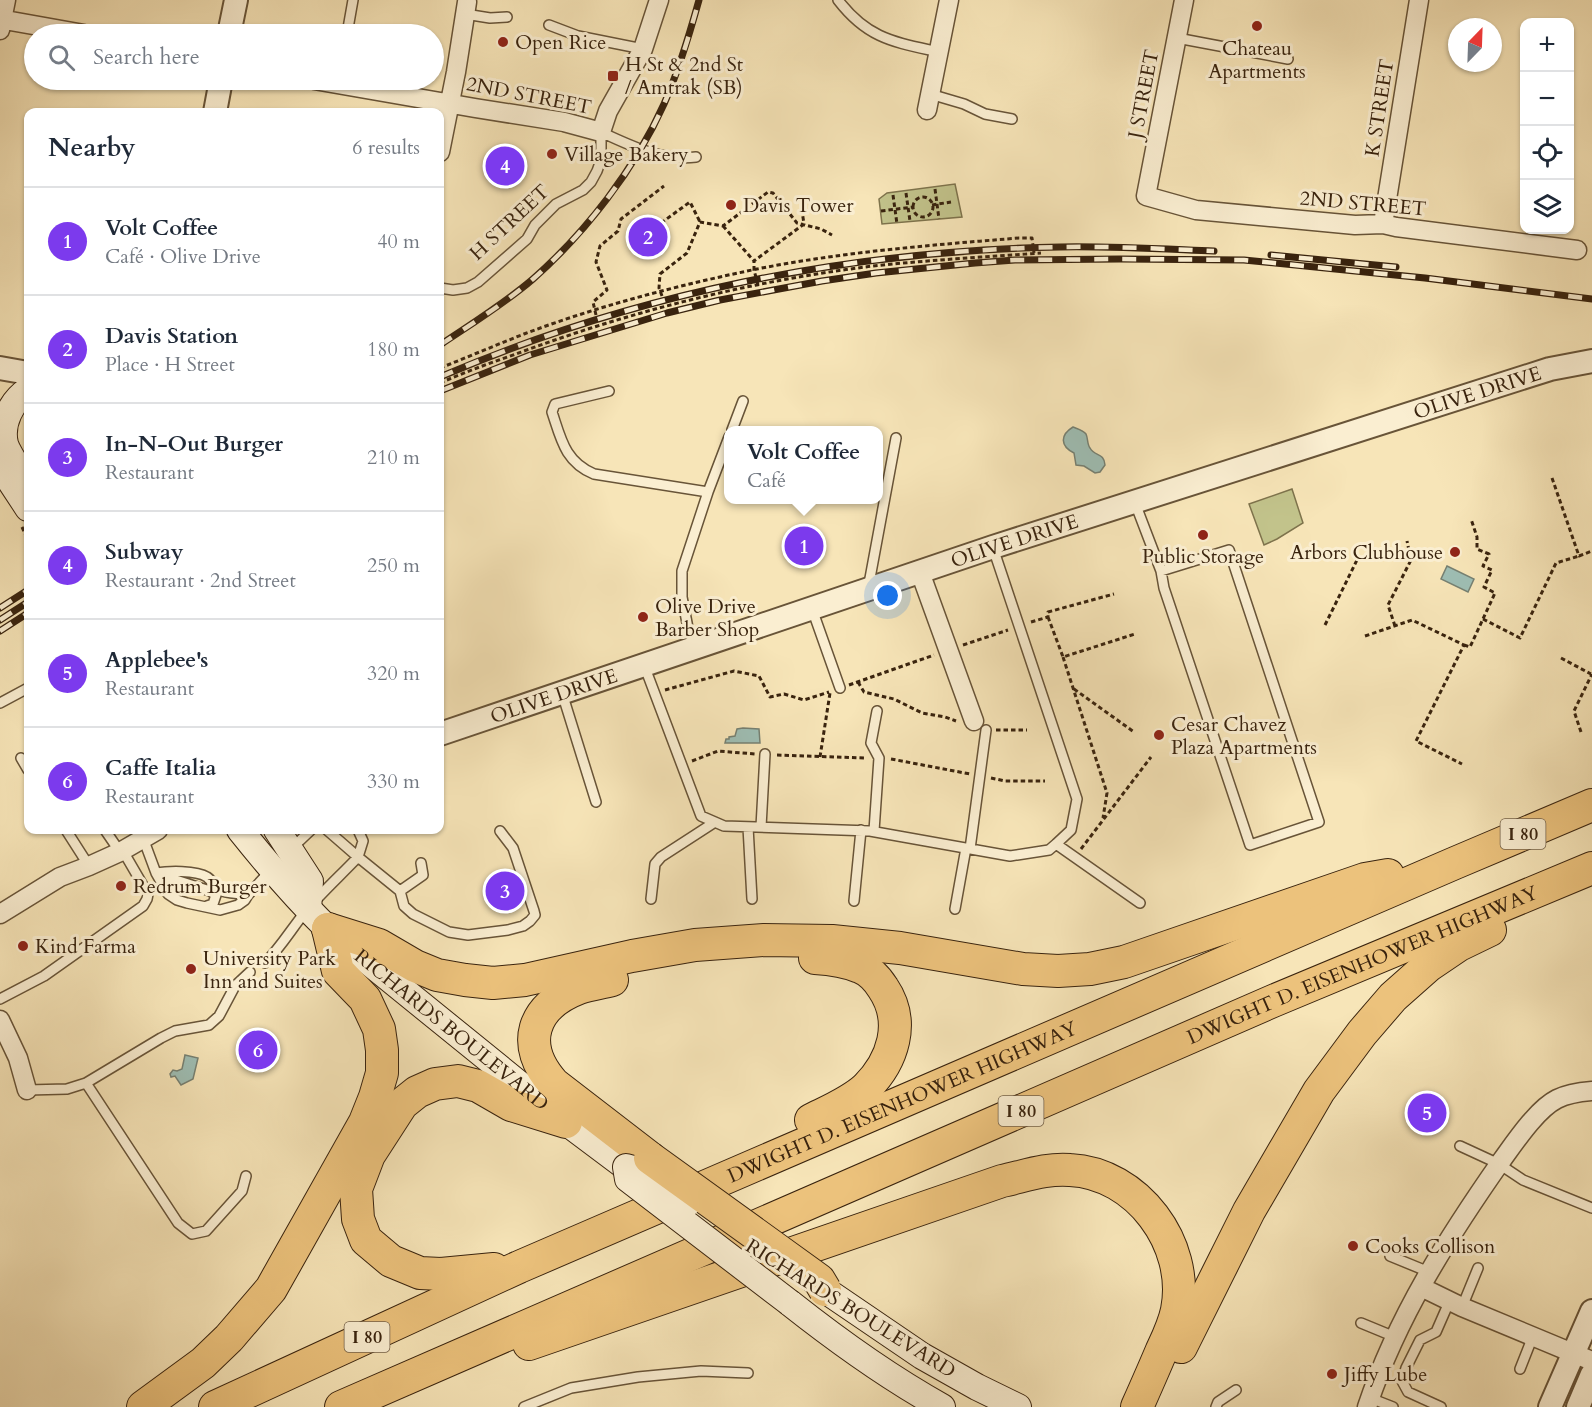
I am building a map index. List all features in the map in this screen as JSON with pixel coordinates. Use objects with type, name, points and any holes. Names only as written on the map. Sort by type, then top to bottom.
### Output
[{"type":"highway","name":"DWIGHT D. EISENHOWER HIGHWAY","points":[[214,1407],[519,1267],[1592,805]]},
{"type":"highway","points":[[318,919],[379,945],[415,966],[437,975],[492,983],[525,980],[632,956],[694,945],[764,940],[832,941],[900,948],[1023,969],[1058,971],[1090,969],[1124,962],[1365,879],[1455,863]]},
{"type":"highway","name":"DWIGHT D. EISENHOWER HIGHWAY","points":[[341,1407],[1262,1005],[1592,868]]},
{"type":"highway","points":[[1154,1407],[1193,1321],[1249,1211],[1319,1091],[1362,1033],[1393,998],[1428,966],[1460,945],[1592,877]]},
{"type":"highway","points":[[143,1407],[204,1363],[271,1289],[365,1122],[375,1097],[382,1073],[379,1029],[365,999],[338,971],[318,919]]},
{"type":"highway","points":[[740,1171],[805,1123],[866,1089],[884,1067],[893,1047],[896,1027],[894,1010],[878,980],[862,968],[841,960],[778,957],[735,959],[648,971],[580,988],[555,1001],[545,1011],[538,1022],[534,1036],[534,1049],[544,1074],[554,1084],[638,1163],[819,1280],[825,1290]]},
{"type":"highway","points":[[519,1267],[441,1274],[420,1273],[391,1261],[366,1240],[358,1219],[356,1189],[369,1155],[402,1104],[417,1092],[435,1083],[458,1081],[477,1086],[511,1105],[566,1122]]},
{"type":"highway","points":[[452,1358],[533,1344],[1002,1181],[1043,1171],[1070,1170],[1089,1173],[1114,1182],[1138,1198],[1158,1220],[1170,1244],[1177,1271],[1178,1308],[1137,1407]]},
{"type":"main road","points":[[24,393],[10,410],[4,424],[5,444],[24,478]]},
{"type":"main road","points":[[0,465],[24,502]]},
{"type":"main road","name":"RICHARDS BOULEVARD","points":[[243,834],[272,870],[318,919],[566,1122],[638,1163],[628,1179],[839,1341],[879,1369],[942,1407]]},
{"type":"main road","points":[[284,839],[310,881],[318,919]]},
{"type":"main road","name":"RICHARDS BOULEVARD","points":[[825,1290],[922,1356],[1018,1407]]},
{"type":"street","points":[[6,0],[1,23],[24,26]]},
{"type":"street","points":[[231,24],[236,0]]},
{"type":"street","name":"H STREET","points":[[601,132],[608,111],[643,49],[659,0]]},
{"type":"street","points":[[928,102],[950,0]]},
{"type":"street","name":"J STREET","points":[[1146,196],[1184,0]]},
{"type":"street","name":"K STREET","points":[[1383,224],[1419,0]]},
{"type":"street","points":[[444,130],[466,8]]},
{"type":"street","points":[[216,108],[219,90]]},
{"type":"street","name":"2ND STREET","points":[[380,90],[564,122],[601,132]]},
{"type":"street","name":"2ND STREET","points":[[1146,196],[1196,210],[1355,225],[1383,224],[1576,250]]},
{"type":"street","name":"OLIVE DRIVE","points":[[444,733],[993,547],[1550,369],[1592,361]]},
{"type":"street","points":[[0,368],[24,372]]},
{"type":"street","points":[[920,572],[980,725]]},
{"type":"street","points":[[0,914],[60,877],[122,851],[151,834]]},
{"type":"street","points":[[0,1020],[18,1058],[27,1090]]},
{"type":"street","points":[[1368,1402],[1395,1337],[1444,1245],[1499,1164],[1538,1114],[1555,1099],[1592,1091]]},
{"type":"street","points":[[1425,1280],[1456,1304],[1583,1357]]},
{"type":"street","points":[[1550,1407],[1583,1357],[1592,1311]]},
{"type":"street","points":[[1578,1407],[1592,1374]]},
{"type":"lane","points":[[349,24],[353,0]]},
{"type":"lane","points":[[838,0],[856,21],[880,37],[939,52]]},
{"type":"lane","points":[[466,8],[490,18],[507,17]]},
{"type":"lane","points":[[549,25],[578,36],[643,49]]},
{"type":"lane","points":[[1177,38],[1288,59]]},
{"type":"lane","points":[[928,102],[964,104],[985,114],[1012,119]]},
{"type":"lane","name":"2ND STREET","points":[[601,132],[655,154],[681,159],[696,157]]},
{"type":"lane","name":"H STREET","points":[[444,289],[467,288],[478,282],[527,238],[535,225],[556,204],[583,190],[591,182],[601,160],[601,132]]},
{"type":"lane","points":[[609,392],[555,404],[552,412],[565,451],[582,469],[594,474],[708,492]]},
{"type":"lane","points":[[734,426],[743,401]]},
{"type":"lane","points":[[868,590],[896,438]]},
{"type":"lane","points":[[696,648],[688,627],[682,597],[682,571],[724,450]]},
{"type":"lane","points":[[1135,502],[1161,571],[1164,588],[1250,845],[1319,822],[1228,550],[1161,571]]},
{"type":"lane","points":[[644,665],[701,816],[724,826],[873,831],[1011,856],[1049,850],[1071,830],[1077,799],[993,547]]},
{"type":"lane","points":[[812,609],[835,689]]},
{"type":"lane","points":[[0,703],[24,690]]},
{"type":"lane","points":[[562,693],[596,801]]},
{"type":"lane","points":[[873,831],[879,758],[871,743],[877,711]]},
{"type":"lane","points":[[955,909],[980,776],[980,725]]},
{"type":"lane","points":[[761,827],[765,754]]},
{"type":"lane","points":[[21,758],[24,764]]},
{"type":"lane","points":[[651,898],[655,864],[661,857],[715,822]]},
{"type":"lane","points":[[748,826],[752,898]]},
{"type":"lane","points":[[332,834],[400,891],[404,906],[413,914],[449,932],[468,935],[523,927],[535,915],[513,848],[500,831]]},
{"type":"lane","points":[[854,902],[861,831]]},
{"type":"lane","points":[[69,834],[89,866]]},
{"type":"lane","points":[[0,999],[44,976],[143,906],[148,894],[122,851],[108,834]]},
{"type":"lane","points":[[151,834],[156,873],[168,894],[177,900],[220,910],[238,905],[272,870]]},
{"type":"lane","points":[[284,839],[299,834]]},
{"type":"lane","points":[[266,963],[286,936],[318,919],[358,857],[363,841],[360,834]]},
{"type":"lane","points":[[1056,844],[1140,903]]},
{"type":"lane","points":[[400,891],[423,875],[421,862]]},
{"type":"lane","points":[[156,873],[179,871],[206,876],[220,890],[248,895]]},
{"type":"lane","points":[[156,873],[210,891],[216,895],[213,904],[207,906]]},
{"type":"lane","points":[[27,1090],[67,1089],[86,1083],[175,1031],[209,1025],[219,1016],[235,986],[250,972]]},
{"type":"lane","points":[[86,1083],[178,1223],[192,1234],[206,1231],[242,1191],[246,1176]]},
{"type":"lane","points":[[1460,1146],[1499,1164],[1523,1180],[1592,1208]]},
{"type":"lane","points":[[1390,1256],[1425,1280]]},
{"type":"lane","points":[[1441,1407],[1408,1392],[1402,1381],[1420,1340],[1436,1332],[1478,1268]]},
{"type":"lane","points":[[1362,1323],[1395,1337]]},
{"type":"lane","points":[[1521,1369],[1533,1336]]},
{"type":"lane","points":[[525,1407],[571,1389],[638,1377],[701,1371],[748,1373]]},
{"type":"lane","points":[[1216,1407],[1218,1402],[1236,1390]]},
{"type":"lane","points":[[1368,1402],[1393,1407]]},
{"type":"path","points":[[596,313],[593,302],[607,290],[596,262],[600,246],[618,231],[621,219],[664,186]]},
{"type":"path","points":[[935,189],[939,219]]},
{"type":"path","points":[[723,225],[768,192],[773,193],[797,223],[821,229],[832,235]]},
{"type":"path","points":[[906,193],[911,207],[915,213],[924,216],[930,213],[932,205],[928,198],[921,197],[914,202],[911,207],[910,221]]},
{"type":"path","points":[[893,195],[897,224]]},
{"type":"path","points":[[804,224],[802,211],[805,200]]},
{"type":"path","points":[[661,223],[690,202],[700,222],[687,253],[660,274],[659,288],[662,294]]},
{"type":"path","points":[[932,205],[951,202]]},
{"type":"path","points":[[881,211],[911,207]]},
{"type":"path","points":[[700,222],[723,225],[754,261],[758,285]]},
{"type":"path","points":[[754,261],[804,224]]},
{"type":"path","points":[[444,366],[525,333],[754,270],[852,254],[1019,238],[1032,238],[1034,253]]},
{"type":"path","points":[[444,381],[600,325],[666,306],[758,285],[873,266],[1041,253]]},
{"type":"path","points":[[1552,478],[1579,556]]},
{"type":"path","points":[[1365,636],[1412,620],[1470,647],[1495,593],[1484,587],[1492,570],[1483,566],[1489,554],[1477,549],[1471,519]]},
{"type":"path","points":[[1395,626],[1388,605],[1411,560],[1407,540]]},
{"type":"path","points":[[1482,619],[1520,638],[1556,563],[1592,551]]},
{"type":"path","points":[[1325,625],[1358,558]]},
{"type":"path","points":[[1103,818],[1107,793],[1048,612],[1114,594]]},
{"type":"path","points":[[1019,626],[1048,617]]},
{"type":"path","points":[[1063,657],[1135,634]]},
{"type":"path","points":[[1462,764],[1416,741],[1464,645]]},
{"type":"path","points":[[1561,658],[1592,674],[1574,711],[1581,732]]},
{"type":"path","points":[[858,682],[864,692],[894,699],[922,713],[980,725]]},
{"type":"path","points":[[1073,688],[1134,732]]},
{"type":"path","points":[[820,757],[835,689]]},
{"type":"path","points":[[682,765],[718,751],[879,758],[897,759],[1005,782],[1045,781]]},
{"type":"path","points":[[1074,858],[1151,757]]},
{"type":"green space","points":[[955,184],[962,217],[882,224],[879,199],[887,193]]},
{"type":"green space","points":[[1292,489],[1303,523],[1264,545],[1249,504]]},
{"type":"water","points":[[1073,427],[1085,433],[1090,448],[1103,458],[1105,465],[1100,472],[1095,473],[1084,466],[1076,465],[1074,453],[1066,447],[1063,440],[1066,433]]},
{"type":"water","points":[[1447,566],[1474,579],[1468,592],[1441,579]]},
{"type":"water","points":[[737,729],[759,729],[760,743],[725,743],[726,739],[735,736]]},
{"type":"water","points":[[185,1055],[198,1058],[193,1079],[181,1085],[175,1076],[171,1077],[170,1074],[173,1070],[182,1069]]},
{"type":"railway","points":[[444,342],[522,288],[553,261],[590,220],[624,176],[664,104],[699,0]]},
{"type":"railway","points":[[444,375],[514,347],[666,300],[743,282],[822,268],[901,257],[980,250],[1079,247],[1214,251]]},
{"type":"railway","points":[[1271,255],[1396,267]]},
{"type":"railway","points":[[444,389],[530,355],[667,313],[720,300],[876,273],[975,263],[1015,260],[1244,260],[1425,278],[1592,299]]},
{"type":"railway","points":[[0,608],[24,593]]},
{"type":"railway","points":[[0,620],[24,605]]},
{"type":"railway","points":[[0,631],[24,616]]},
{"type":"place","name":"Chateau Apartments","points":[[1257,26]]},
{"type":"place","name":"Open Rice","points":[[503,42]]},
{"type":"place","name":"H St & 2nd St / Amtrak (SB)","points":[[613,76]]},
{"type":"place","name":"Village Bakery","points":[[552,154]]},
{"type":"place","name":"Subway","points":[[505,166]]},
{"type":"place","name":"Davis Tower","points":[[731,205]]},
{"type":"place","name":"Davis Station","points":[[648,237]]},
{"type":"place","name":"Public Storage","points":[[1203,535]]},
{"type":"place","name":"Volt Coffee","points":[[804,546]]},
{"type":"place","name":"Arbors Clubhouse","points":[[1455,552]]},
{"type":"place","name":"Olive Drive Barber Shop","points":[[643,617]]},
{"type":"place","name":"Cesar Chavez Plaza Apartments","points":[[1159,735]]},
{"type":"place","name":"Redrum Burger","points":[[121,886]]},
{"type":"place","name":"In-N-Out Burger","points":[[505,891]]},
{"type":"place","name":"Kind Farma","points":[[23,946]]},
{"type":"place","name":"University Park Inn and Suites","points":[[191,969]]},
{"type":"place","name":"Caffe Italia","points":[[258,1050]]},
{"type":"place","name":"Applebee's","points":[[1427,1113]]},
{"type":"place","name":"Cooks Collison","points":[[1353,1246]]},
{"type":"place","name":"Jiffy Lube","points":[[1332,1374]]}]
